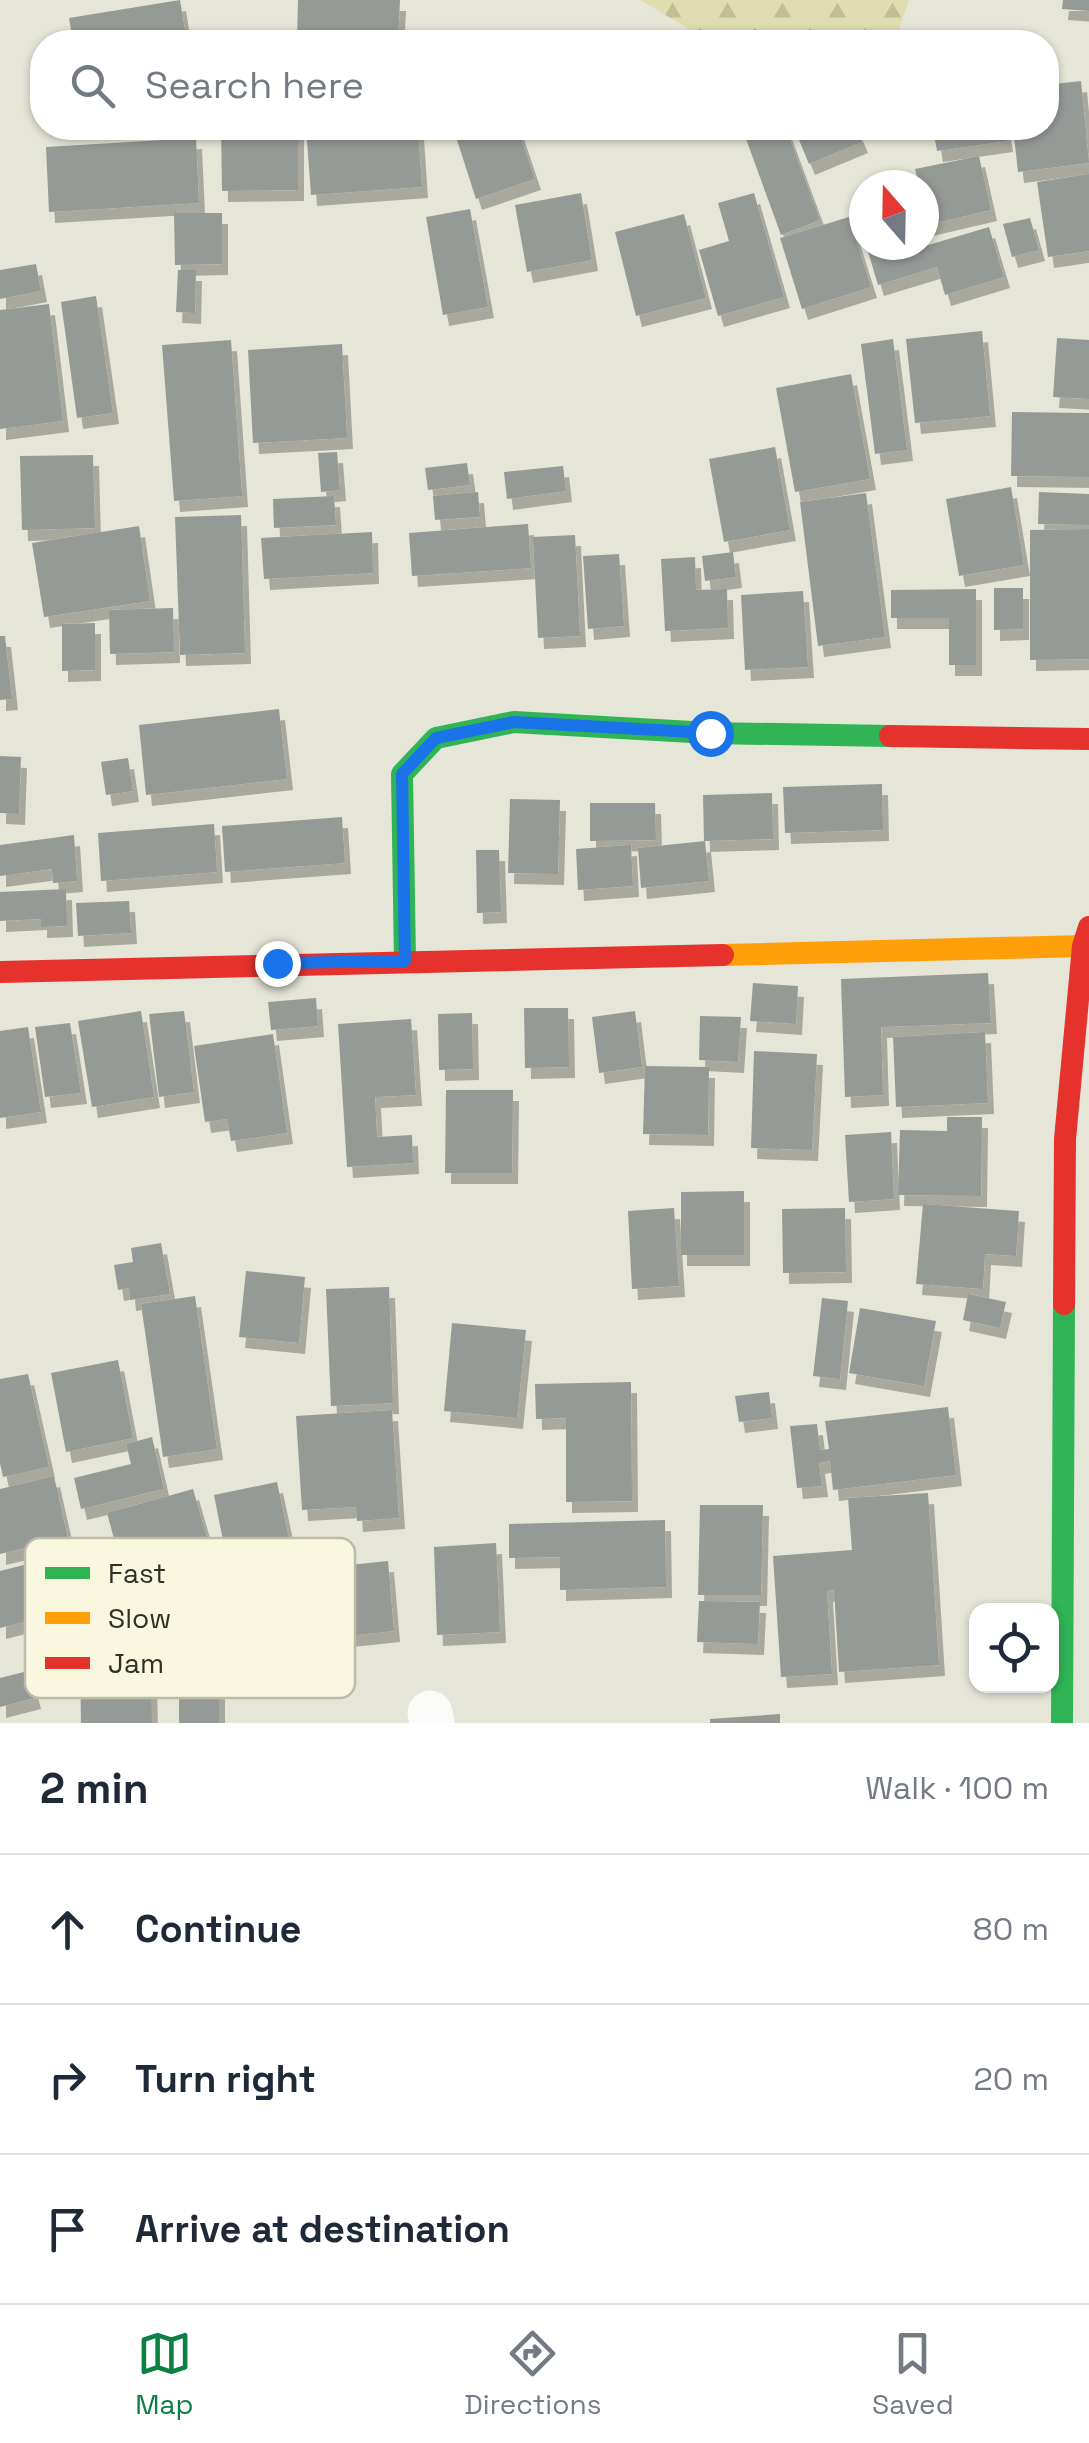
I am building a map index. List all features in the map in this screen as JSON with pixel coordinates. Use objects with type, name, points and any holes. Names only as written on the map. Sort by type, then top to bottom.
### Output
[{"type":"main road","points":[[405,961],[402,774],[436,738],[514,722],[710,733],[1089,739]]},
{"type":"main road","points":[[0,972],[1086,936],[1062,1723]]},
{"type":"green space","points":[[640,0],[909,0],[899,30],[691,30]]},
{"type":"building","points":[[180,0],[185,30],[71,30],[69,18]]},
{"type":"building","points":[[298,0],[400,0],[399,30],[297,30]]},
{"type":"building","points":[[1063,0],[1089,0],[1089,11],[1062,9]]},
{"type":"building","points":[[1081,81],[1089,163],[1018,172],[1014,140],[1059,140],[1059,84]]},
{"type":"building","points":[[196,140],[199,203],[49,212],[46,147]]},
{"type":"building","points":[[221,140],[298,140],[298,190],[222,191]]},
{"type":"building","points":[[307,140],[419,140],[422,187],[311,195]]},
{"type":"building","points":[[457,140],[522,140],[535,179],[476,199]]},
{"type":"building","points":[[746,140],[790,140],[820,220],[781,235]]},
{"type":"building","points":[[799,140],[861,140],[862,142],[809,164]]},
{"type":"building","points":[[935,140],[1007,141],[937,151]]},
{"type":"building","points":[[979,156],[991,210],[939,222],[939,170],[915,169]]},
{"type":"building","points":[[1089,174],[1089,251],[1048,257],[1037,182]]},
{"type":"building","points":[[581,193],[592,260],[527,272],[515,205]]},
{"type":"building","points":[[754,193],[784,297],[718,316],[699,250],[729,241],[718,203]]},
{"type":"building","points":[[470,209],[488,307],[443,315],[426,217]]},
{"type":"building","points":[[174,213],[222,213],[222,264],[175,265]]},
{"type":"building","points":[[684,214],[706,298],[636,316],[615,232]]},
{"type":"building","points":[[849,217],[849,260],[863,260],[871,287],[802,309],[780,238]]},
{"type":"building","points":[[1030,218],[1039,250],[1012,257],[1003,224]]},
{"type":"building","points":[[989,227],[1004,277],[945,295],[937,267],[878,285],[870,260],[939,260],[939,242]]},
{"type":"building","points":[[36,264],[41,291],[0,299],[0,270]]},
{"type":"building","points":[[178,270],[196,270],[195,313],[176,312]]},
{"type":"building","points":[[96,296],[113,413],[77,418],[61,302]]},
{"type":"building","points":[[49,304],[63,421],[0,429],[0,310]]},
{"type":"building","points":[[982,331],[990,416],[915,423],[906,339]]},
{"type":"building","points":[[1057,338],[1089,340],[1089,399],[1053,397]]},
{"type":"building","points":[[893,339],[907,450],[875,454],[861,344]]},
{"type":"building","points":[[231,340],[242,496],[174,501],[162,345]]},
{"type":"building","points":[[342,344],[347,438],[253,443],[248,350]]},
{"type":"building","points":[[851,374],[870,479],[795,492],[776,388]]},
{"type":"building","points":[[1012,412],[1089,413],[1089,477],[1011,476]]},
{"type":"building","points":[[775,447],[790,530],[724,542],[709,459]]},
{"type":"building","points":[[337,452],[340,490],[321,492],[318,453]]},
{"type":"building","points":[[93,455],[95,528],[22,530],[20,456]]},
{"type":"building","points":[[467,463],[470,485],[428,490],[425,468]]},
{"type":"building","points":[[563,466],[566,491],[507,499],[504,472]]},
{"type":"building","points":[[1011,487],[1024,565],[959,576],[946,499]]},
{"type":"building","points":[[478,492],[480,517],[435,520],[433,496]]},
{"type":"building","points":[[1039,492],[1089,494],[1089,525],[1038,524]]},
{"type":"building","points":[[866,493],[885,637],[818,646],[800,502]]},
{"type":"building","points":[[334,496],[336,525],[274,528],[273,499]]},
{"type":"building","points":[[241,515],[245,653],[180,655],[175,517]]},
{"type":"building","points":[[528,524],[531,568],[412,576],[409,533]]},
{"type":"building","points":[[139,526],[150,601],[44,617],[32,543]]},
{"type":"building","points":[[1089,529],[1089,659],[1030,660],[1030,530]]},
{"type":"building","points":[[372,532],[373,573],[264,579],[261,538]]},
{"type":"building","points":[[575,535],[580,636],[538,638],[533,537]]},
{"type":"building","points":[[733,552],[736,577],[705,581],[702,556]]},
{"type":"building","points":[[619,554],[624,626],[588,629],[583,556]]},
{"type":"building","points":[[695,557],[696,590],[727,589],[728,628],[665,631],[661,559]]},
{"type":"building","points":[[994,588],[1023,588],[1023,629],[994,630]]},
{"type":"building","points":[[976,589],[976,665],[949,665],[949,618],[891,618],[891,590]]},
{"type":"building","points":[[803,591],[808,667],[745,670],[741,595]]},
{"type":"building","points":[[173,608],[174,652],[110,654],[109,610]]},
{"type":"building","points":[[95,623],[95,670],[62,671],[62,624]]},
{"type":"building","points":[[0,636],[5,636],[12,699],[0,700]]},
{"type":"building","points":[[279,709],[287,779],[146,795],[139,725]]},
{"type":"building","points":[[0,756],[21,757],[19,814],[0,813]]},
{"type":"building","points":[[128,758],[133,791],[106,795],[101,762]]},
{"type":"building","points":[[882,784],[883,830],[785,833],[783,787]]},
{"type":"building","points":[[772,793],[773,839],[704,841],[703,795]]},
{"type":"building","points":[[510,799],[560,800],[558,874],[508,873]]},
{"type":"building","points":[[590,803],[655,803],[656,840],[590,841]]},
{"type":"building","points":[[342,817],[345,863],[225,872],[222,826]]},
{"type":"building","points":[[214,824],[217,872],[101,881],[98,833]]},
{"type":"building","points":[[74,835],[77,881],[53,883],[52,869],[0,876],[0,845]]},
{"type":"building","points":[[705,841],[709,881],[641,888],[638,848]]},
{"type":"building","points":[[631,845],[633,886],[578,890],[576,849]]},
{"type":"building","points":[[476,850],[499,850],[501,912],[477,913]]},
{"type":"building","points":[[66,889],[67,926],[41,927],[41,919],[0,921],[0,892]]},
{"type":"building","points":[[129,901],[131,933],[78,936],[76,903]]},
{"type":"building","points":[[988,973],[991,1023],[881,1027],[883,1095],[845,1097],[841,979]]},
{"type":"building","points":[[753,983],[798,986],[796,1024],[750,1021]]},
{"type":"building","points":[[316,998],[318,1026],[271,1030],[268,1002]]},
{"type":"building","points":[[524,1008],[568,1008],[569,1067],[525,1068]]},
{"type":"building","points":[[141,1011],[154,1097],[92,1107],[78,1021]]},
{"type":"building","points":[[184,1011],[194,1092],[159,1097],[149,1014]]},
{"type":"building","points":[[635,1011],[642,1067],[599,1073],[592,1017]]},
{"type":"building","points":[[472,1013],[473,1069],[439,1070],[438,1014]]},
{"type":"building","points":[[700,1016],[741,1017],[738,1062],[699,1060]]},
{"type":"building","points":[[411,1019],[416,1095],[375,1097],[377,1137],[412,1135],[413,1163],[347,1167],[338,1024]]},
{"type":"building","points":[[70,1023],[81,1093],[45,1097],[35,1027]]},
{"type":"building","points":[[28,1027],[41,1112],[0,1118],[0,1031]]},
{"type":"building","points":[[985,1032],[988,1103],[896,1107],[893,1037]]},
{"type":"building","points":[[273,1034],[287,1133],[231,1141],[227,1119],[205,1122],[194,1046]]},
{"type":"building","points":[[754,1051],[817,1054],[812,1150],[751,1148]]},
{"type":"building","points":[[645,1066],[709,1067],[708,1135],[643,1134]]},
{"type":"building","points":[[446,1090],[513,1090],[512,1173],[445,1173]]},
{"type":"building","points":[[947,1117],[982,1117],[981,1196],[898,1195],[900,1130],[947,1131]]},
{"type":"building","points":[[891,1132],[894,1199],[849,1202],[845,1135]]},
{"type":"building","points":[[744,1191],[744,1255],[681,1255],[681,1192]]},
{"type":"building","points":[[923,1204],[1019,1211],[1016,1256],[985,1254],[983,1289],[916,1284]]},
{"type":"building","points":[[674,1208],[679,1286],[632,1289],[628,1211]]},
{"type":"building","points":[[845,1208],[846,1272],[783,1273],[782,1209]]},
{"type":"building","points":[[161,1243],[170,1294],[130,1300],[129,1288],[118,1290],[114,1265],[133,1262],[131,1248]]},
{"type":"building","points":[[246,1271],[305,1277],[299,1343],[239,1337]]},
{"type":"building","points":[[389,1287],[393,1403],[331,1406],[326,1289]]},
{"type":"building","points":[[968,1294],[1006,1302],[1000,1328],[963,1320]]},
{"type":"building","points":[[195,1296],[217,1449],[163,1457],[141,1304]]},
{"type":"building","points":[[822,1298],[848,1301],[840,1379],[813,1376]]},
{"type":"building","points":[[860,1308],[936,1321],[924,1386],[849,1373]]},
{"type":"building","points":[[452,1323],[526,1330],[517,1418],[444,1411]]},
{"type":"building","points":[[118,1360],[133,1438],[66,1452],[51,1373]]},
{"type":"building","points":[[28,1374],[49,1467],[3,1477],[0,1379]]},
{"type":"building","points":[[631,1382],[632,1501],[566,1502],[566,1418],[536,1419],[535,1384]]},
{"type":"building","points":[[769,1392],[772,1418],[739,1422],[735,1396]]},
{"type":"building","points":[[948,1407],[956,1475],[833,1490],[830,1461],[819,1463],[822,1486],[797,1488],[790,1426],[817,1424],[820,1450],[829,1449],[825,1421]]},
{"type":"building","points":[[392,1410],[399,1518],[357,1521],[356,1507],[302,1510],[296,1416]]},
{"type":"building","points":[[152,1437],[164,1489],[81,1509],[74,1478],[131,1464],[126,1444]]},
{"type":"building","points":[[54,1476],[68,1538],[25,1538],[25,1548],[0,1554],[0,1489]]},
{"type":"building","points":[[277,1482],[289,1538],[222,1538],[214,1495]]},
{"type":"building","points":[[193,1489],[207,1538],[114,1538],[107,1513]]},
{"type":"building","points":[[928,1493],[939,1665],[839,1672],[834,1590],[827,1591],[832,1674],[781,1677],[773,1556],[852,1550],[848,1498]]},
{"type":"building","points":[[700,1505],[763,1505],[761,1595],[698,1595]]},
{"type":"building","points":[[665,1520],[666,1587],[560,1590],[560,1557],[509,1558],[509,1524]]},
{"type":"building","points":[[496,1543],[500,1632],[437,1635],[434,1547]]},
{"type":"building","points":[[388,1561],[394,1631],[355,1635],[355,1564]]},
{"type":"building","points":[[25,1565],[25,1622],[0,1628],[0,1571]]},
{"type":"building","points":[[699,1601],[760,1602],[758,1644],[697,1642]]},
{"type":"building","points":[[25,1672],[25,1698],[35,1698],[0,1707],[0,1678]]},
{"type":"building","points":[[81,1698],[152,1698],[152,1723],[81,1723]]},
{"type":"building","points":[[179,1698],[219,1698],[219,1723],[179,1723]]},
{"type":"building","points":[[780,1714],[780,1723],[710,1723],[710,1719]]},
{"type":"traffic: fast","points":[[405,961],[402,774],[436,738],[514,722],[710,733],[890,736]]},
{"type":"traffic: fast","points":[[1062,1723],[1064,1304]]},
{"type":"traffic: slow","points":[[723,955],[1083,946]]},
{"type":"traffic: jam","points":[[890,736],[1089,739]]},
{"type":"traffic: jam","points":[[1064,1304],[1065,1139],[1083,946],[1089,927]]},
{"type":"traffic: jam","points":[[0,972],[723,955]]},
{"type":"route","points":[[277,963],[405,961],[402,774],[436,738],[514,722],[710,733]]}]
